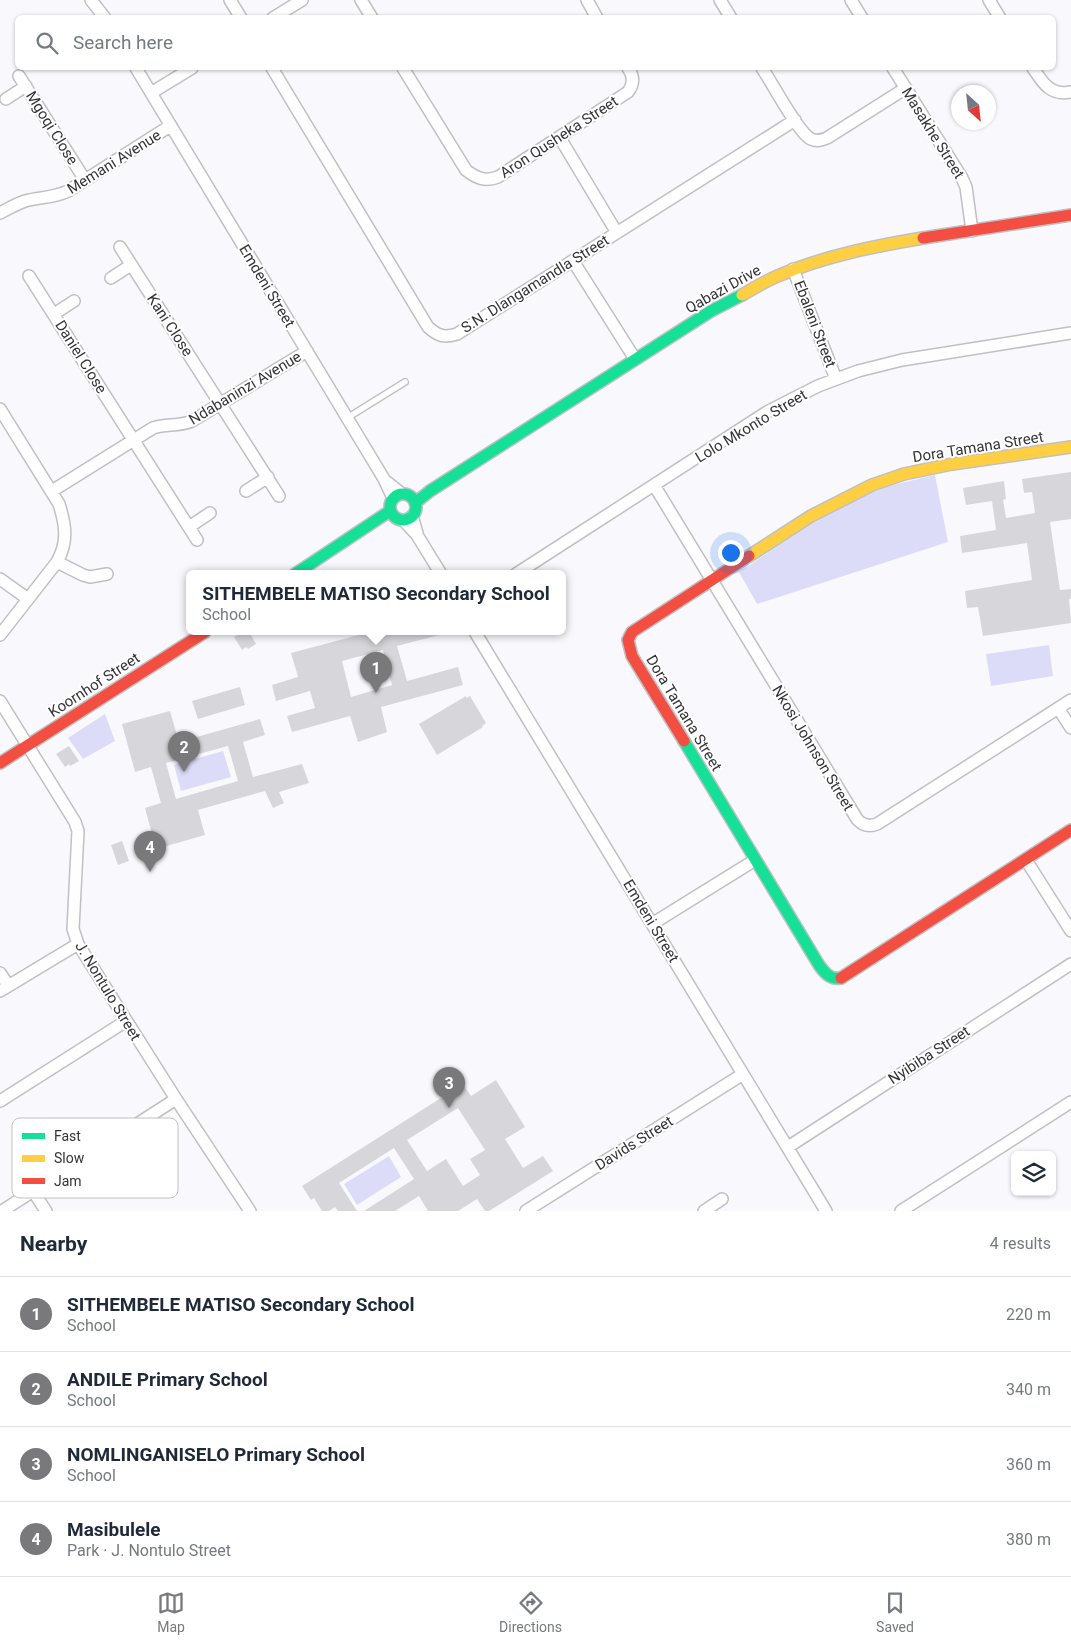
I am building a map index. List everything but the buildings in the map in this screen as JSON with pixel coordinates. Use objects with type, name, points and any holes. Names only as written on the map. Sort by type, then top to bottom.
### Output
[{"type":"street","points":[[91,0],[103,15]]},
{"type":"street","points":[[230,0],[239,15]]},
{"type":"street","points":[[278,15],[302,0]]},
{"type":"street","points":[[361,0],[370,15]]},
{"type":"street","points":[[587,0],[596,15]]},
{"type":"street","points":[[720,0],[729,15]]},
{"type":"street","points":[[851,0],[860,15]]},
{"type":"street","points":[[989,0],[998,15]]},
{"type":"street","name":"Emdeni Street","points":[[137,70],[384,479],[405,498]]},
{"type":"street","points":[[151,93],[189,70]]},
{"type":"street","name":"S.N. Dlangamandla Street","points":[[273,70],[428,327],[442,336],[457,334],[795,120]]},
{"type":"street","name":"Aron Qusheka Street","points":[[404,70],[466,170],[476,178],[486,179],[498,177],[628,92],[632,86],[633,78],[629,70]]},
{"type":"street","points":[[763,70],[795,120],[810,139],[820,140],[827,138],[906,88]]},
{"type":"street","name":"Masakhe Street","points":[[894,70],[962,178],[966,187],[972,231]]},
{"type":"street","points":[[1033,70],[1050,90],[1071,92]]},
{"type":"street","name":"Mgoqi Close","points":[[19,76],[85,180]]},
{"type":"street","points":[[6,99],[26,86]]},
{"type":"street","name":"Memani Avenue","points":[[0,214],[17,204],[55,197],[68,192],[170,126]]},
{"type":"street","points":[[560,138],[617,233]]},
{"type":"street","name":"Qabazi Drive","points":[[405,498],[430,490],[711,310],[759,284],[793,269],[882,245],[1071,215]]},
{"type":"street","name":"Kani Close","points":[[120,247],[279,496]]},
{"type":"street","points":[[573,261],[635,360]]},
{"type":"street","points":[[111,278],[131,265]]},
{"type":"street","name":"Ebaleni Street","points":[[793,269],[836,379]]},
{"type":"street","name":"Daniel Close","points":[[29,276],[198,540]]},
{"type":"street","points":[[54,314],[74,301]]},
{"type":"street","name":"Lolo Mkonto Street","points":[[522,570],[767,412],[801,394],[836,379],[872,367],[902,360],[1071,333]]},
{"type":"street","name":"Ndabaninzi Avenue","points":[[52,492],[156,426],[183,425],[307,351]]},
{"type":"street","points":[[0,409],[5,427],[52,492],[63,516],[65,541],[57,562],[0,635]]},
{"type":"street","name":"Dora Tamana Street","points":[[1071,447],[952,464],[884,480],[860,490],[818,512],[632,632],[628,640],[632,656],[826,975],[836,979],[844,977],[1071,830]]},
{"type":"street","points":[[246,491],[268,477]]},
{"type":"street","name":"Nkosi Johnson Street","points":[[654,486],[857,819],[864,825],[873,826],[877,824],[1071,700]]},
{"type":"street","points":[[301,570],[376,522],[400,516],[416,510],[405,498],[390,504],[400,516],[417,535],[439,570]]},
{"type":"street","points":[[189,527],[210,513]]},
{"type":"street","points":[[57,562],[90,577],[107,574]]},
{"type":"street","points":[[0,579],[28,599]]},
{"type":"street","name":"Koornhof Street","points":[[0,762],[200,635]]},
{"type":"street","name":"Emdeni Street","points":[[477,635],[826,1211]]},
{"type":"street","name":"J. Nontulo Street","points":[[0,701],[72,814],[78,831],[73,929],[78,944],[176,1099],[250,1211]]},
{"type":"street","points":[[1058,708],[1071,728]]},
{"type":"street","points":[[652,924],[755,860]]},
{"type":"street","points":[[1026,860],[1071,931]]},
{"type":"street","points":[[0,973],[4,988],[78,944]]},
{"type":"street","name":"Nyibiba Street","points":[[788,1147],[1071,964]]},
{"type":"street","points":[[0,1102],[126,1021]]},
{"type":"street","name":"Davids Street","points":[[526,1211],[743,1074]]},
{"type":"street","points":[[146,1118],[176,1099]]},
{"type":"street","points":[[901,1211],[1071,1102]]},
{"type":"street","points":[[2,1211],[22,1198]]},
{"type":"street","points":[[38,1198],[46,1211]]},
{"type":"street","points":[[704,1211],[722,1199]]},
{"type":"lane","points":[[347,418],[405,382]]},
{"type":"shaded area","points":[[935,475],[948,542],[757,604],[739,572],[810,525],[848,504],[887,487]]},
{"type":"shaded area","points":[[1049,645],[1053,676],[991,686],[986,654]]},
{"type":"shaded area","points":[[105,714],[115,741],[83,759],[68,738]]},
{"type":"shaded area","points":[[223,751],[231,777],[181,791],[174,765]]},
{"type":"shaded area","points":[[389,1156],[401,1177],[357,1205],[344,1184]]},
{"type":"traffic: fast","points":[[415,503],[430,491],[711,311],[742,295]]},
{"type":"traffic: fast","points":[[403,494],[412,498],[416,507],[412,516],[403,520],[394,516],[390,507],[394,498],[403,494]]},
{"type":"traffic: fast","points":[[301,570],[390,511]]},
{"type":"traffic: fast","points":[[684,741],[819,965],[831,977],[841,978]]},
{"type":"traffic: slow","points":[[742,295],[775,277],[815,262],[869,248],[923,238]]},
{"type":"traffic: slow","points":[[749,556],[811,516],[872,485],[904,474],[952,464],[1071,447]]},
{"type":"traffic: jam","points":[[923,238],[1071,215]]},
{"type":"traffic: jam","points":[[684,741],[632,656],[628,640],[632,632],[749,556]]},
{"type":"traffic: jam","points":[[0,763],[200,635]]},
{"type":"traffic: jam","points":[[841,978],[1071,830]]},
{"type":"place","name":"SITHEMBELE MATISO Secondary School","points":[[376,693]]},
{"type":"place","name":"ANDILE Primary School","points":[[184,772]]},
{"type":"place","name":"Masibulele","points":[[150,872]]},
{"type":"place","name":"NOMLINGANISELO Primary School","points":[[449,1108]]}]
